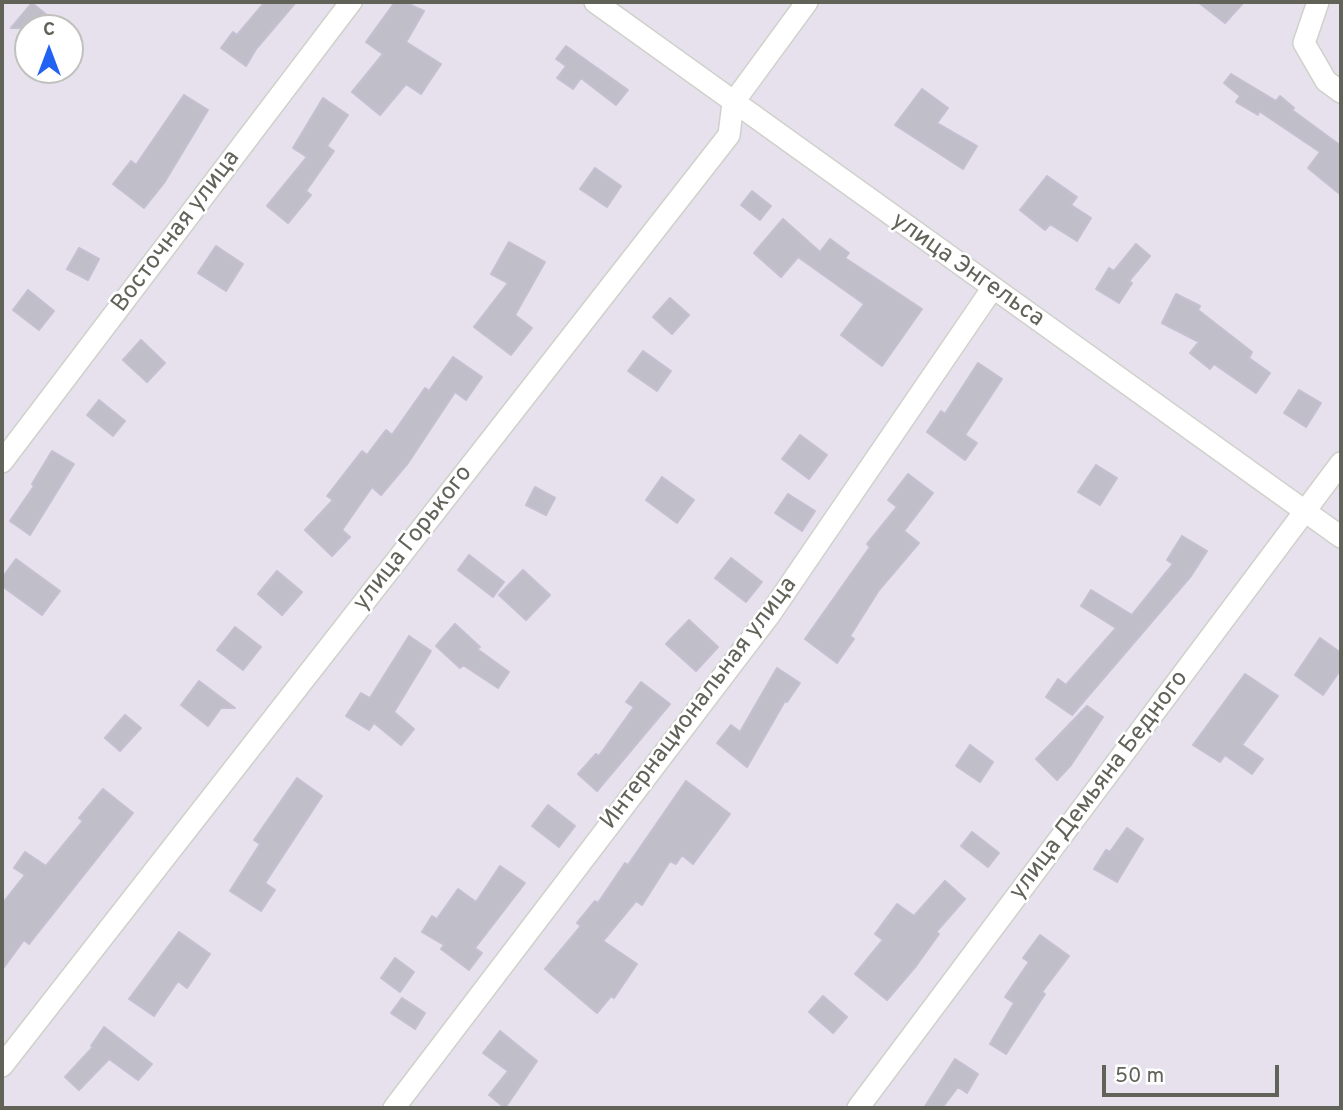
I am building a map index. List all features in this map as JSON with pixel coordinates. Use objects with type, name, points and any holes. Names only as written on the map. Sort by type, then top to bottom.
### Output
[{"type":"street","name":"Восточная улица","points":[[2,462],[351,2]]},
{"type":"street","name":"улица Энгельса","points":[[595,2],[1341,537]]},
{"type":"street","name":"улица Горького","points":[[2,1066],[729,135],[733,103],[807,2]]},
{"type":"street","points":[[1318,2],[1304,43],[1326,81],[1341,92]]},
{"type":"street","name":"Интернациональная улица","points":[[394,1108],[768,617],[992,289]]},
{"type":"street","name":"улица Демьяна Бедного","points":[[858,1108],[1341,463]]},
{"type":"building","points":[[265,2],[296,2],[256,49],[246,66],[221,48],[233,32],[237,35]]},
{"type":"building","points":[[395,2],[404,2],[424,11],[406,42],[441,64],[421,94],[406,84],[380,115],[352,92],[383,54],[366,42]]},
{"type":"building","points":[[1198,2],[1244,2],[1225,23]]},
{"type":"building","points":[[32,3],[46,14],[23,14]]},
{"type":"building","points":[[566,46],[628,90],[616,105],[581,78],[573,89],[557,78],[566,66],[556,59]]},
{"type":"building","points":[[1231,74],[1276,101],[1280,96],[1294,108],[1292,110],[1341,146],[1341,195],[1308,168],[1320,152],[1259,111],[1258,115],[1236,102],[1240,96],[1224,83]]},
{"type":"building","points":[[922,89],[948,108],[937,123],[977,146],[963,169],[895,125]]},
{"type":"building","points":[[184,95],[208,110],[164,183],[144,208],[113,184],[131,161],[136,165]]},
{"type":"building","points":[[323,98],[348,115],[327,146],[334,151],[306,191],[311,195],[288,223],[267,206],[307,157],[293,148]]},
{"type":"building","points":[[595,168],[621,186],[607,207],[580,189]]},
{"type":"building","points":[[1047,176],[1077,197],[1071,205],[1091,218],[1077,241],[1050,224],[1045,230],[1020,210]]},
{"type":"building","points":[[752,191],[771,206],[760,220],[741,205]]},
{"type":"building","points":[[783,219],[820,252],[830,239],[849,253],[845,258],[922,309],[882,366],[841,335],[864,304],[798,257],[781,277],[754,253]]},
{"type":"building","points":[[509,242],[545,262],[515,315],[532,328],[511,355],[474,327],[508,283],[491,274]]},
{"type":"building","points":[[1136,244],[1150,256],[1129,281],[1132,283],[1119,303],[1096,289],[1109,268],[1114,271]]},
{"type":"building","points":[[216,246],[243,264],[226,291],[198,273]]},
{"type":"building","points":[[79,248],[99,259],[88,280],[67,269]]},
{"type":"building","points":[[28,290],[54,311],[39,330],[13,310]]},
{"type":"building","points":[[1176,294],[1200,306],[1198,310],[1252,352],[1249,358],[1270,373],[1256,393],[1214,364],[1210,369],[1190,353],[1199,342],[1162,323]]},
{"type":"building","points":[[670,298],[689,315],[672,334],[653,317]]},
{"type":"building","points":[[141,340],[165,363],[147,382],[123,360]]},
{"type":"building","points":[[643,351],[671,371],[657,391],[628,371]]},
{"type":"building","points":[[453,357],[482,377],[466,400],[455,392],[408,463],[381,495],[372,487],[342,530],[350,537],[332,556],[305,530],[333,500],[327,496],[362,451],[367,455],[386,430],[392,435],[425,388],[429,391]]},
{"type":"building","points":[[978,363],[1002,379],[965,435],[977,443],[965,460],[927,432],[941,411],[945,414]]},
{"type":"building","points":[[1299,390],[1321,403],[1306,427],[1284,413]]},
{"type":"building","points":[[99,400],[125,421],[113,436],[87,415]]},
{"type":"building","points":[[800,435],[827,455],[809,479],[782,459]]},
{"type":"building","points":[[52,451],[74,464],[30,535],[10,521],[34,486],[32,484]]},
{"type":"building","points":[[1096,465],[1117,478],[1100,505],[1078,492]]},
{"type":"building","points":[[908,474],[933,493],[904,531],[919,543],[879,590],[850,636],[854,639],[837,663],[805,639],[870,547],[867,544],[897,507],[888,500]]},
{"type":"building","points":[[662,477],[694,500],[677,523],[646,500]]},
{"type":"building","points":[[535,487],[555,498],[546,515],[526,505]]},
{"type":"building","points":[[788,494],[815,511],[802,531],[775,513]]},
{"type":"building","points":[[1182,536],[1207,551],[1191,576],[1072,715],[1046,697],[1058,679],[1066,685],[1116,628],[1081,606],[1091,590],[1132,615],[1173,564],[1167,560]]},
{"type":"building","points":[[469,555],[504,582],[493,597],[458,570]]},
{"type":"building","points":[[731,558],[762,582],[746,602],[715,578]]},
{"type":"building","points":[[16,559],[60,591],[42,615],[2,586],[2,578]]},
{"type":"building","points":[[523,570],[550,595],[526,620],[499,595]]},
{"type":"building","points":[[277,571],[302,592],[282,615],[258,594]]},
{"type":"building","points":[[689,620],[718,647],[696,671],[666,644]]},
{"type":"building","points":[[455,624],[480,647],[477,649],[509,672],[498,688],[463,665],[460,668],[436,646]]},
{"type":"building","points":[[235,627],[261,647],[243,670],[217,650]]},
{"type":"building","points":[[409,636],[431,651],[394,712],[414,729],[401,745],[374,723],[369,730],[346,716],[361,693],[370,698]]},
{"type":"building","points":[[1320,638],[1341,653],[1341,669],[1323,695],[1295,675]]},
{"type":"building","points":[[777,668],[800,683],[787,702],[785,701],[747,767],[717,743],[731,725],[740,732]]},
{"type":"building","points":[[1245,674],[1278,696],[1242,745],[1263,759],[1252,774],[1225,755],[1220,762],[1193,745]]},
{"type":"building","points":[[199,681],[235,708],[221,708],[208,726],[181,705]]},
{"type":"building","points":[[641,682],[670,704],[597,791],[578,774],[596,754],[599,756],[634,707],[626,702]]},
{"type":"building","points":[[1087,706],[1103,717],[1071,765],[1057,780],[1036,759]]},
{"type":"building","points":[[125,715],[141,728],[120,751],[105,738]]},
{"type":"building","points":[[970,745],[993,762],[980,782],[956,766]]},
{"type":"building","points":[[297,778],[322,796],[265,883],[275,890],[261,911],[230,891],[260,844],[254,840]]},
{"type":"building","points":[[686,781],[730,814],[693,864],[682,855],[676,864],[670,861],[642,905],[636,901],[603,941],[637,964],[614,998],[611,996],[597,1013],[545,969],[581,926],[577,923],[595,901],[598,903],[625,863],[628,865]]},
{"type":"building","points":[[103,789],[133,813],[29,944],[24,940],[2,970],[2,904],[25,875],[14,868],[25,852],[46,866],[83,821],[79,818]]},
{"type":"building","points":[[548,805],[575,826],[559,847],[532,826]]},
{"type":"building","points":[[1127,828],[1143,839],[1117,882],[1094,869],[1106,850],[1110,852]]},
{"type":"building","points":[[972,832],[999,853],[988,867],[961,846]]},
{"type":"building","points":[[500,866],[525,883],[475,948],[482,953],[469,970],[441,949],[444,945],[422,932],[432,916],[437,919],[458,889],[476,902]]},
{"type":"building","points":[[945,881],[965,899],[936,932],[939,934],[916,966],[887,1000],[855,974],[883,940],[875,934],[897,904],[914,916]]},
{"type":"building","points":[[179,932],[210,954],[187,988],[178,981],[154,1016],[129,999]]},
{"type":"building","points":[[1040,935],[1069,956],[1042,992],[1045,994],[1006,1054],[990,1044],[1014,1003],[1005,997],[1029,962],[1023,958]]},
{"type":"building","points":[[395,958],[414,972],[400,992],[381,978]]},
{"type":"building","points":[[823,996],[847,1017],[833,1033],[809,1012]]},
{"type":"building","points":[[402,998],[425,1013],[415,1029],[391,1013]]},
{"type":"building","points":[[104,1027],[152,1064],[138,1080],[109,1059],[79,1090],[65,1077],[93,1047],[91,1046]]},
{"type":"building","points":[[500,1031],[537,1061],[505,1108],[489,1095],[508,1071],[483,1053]]},
{"type":"building","points":[[955,1059],[978,1074],[967,1093],[958,1087],[942,1108],[924,1108]]}]
